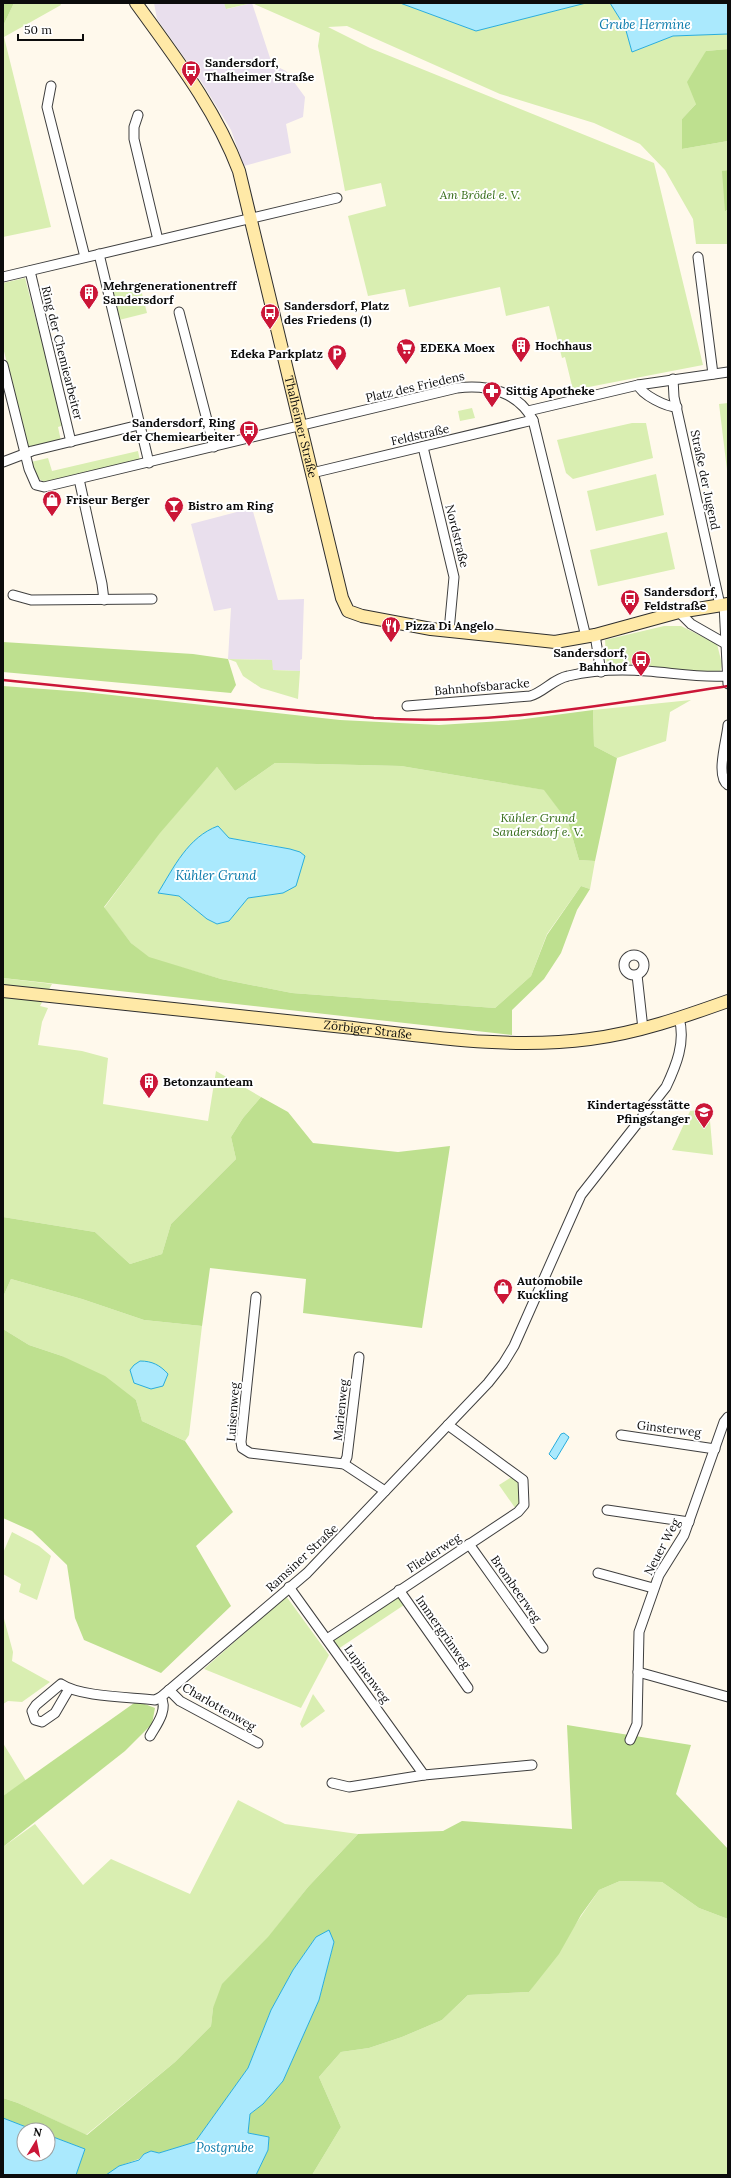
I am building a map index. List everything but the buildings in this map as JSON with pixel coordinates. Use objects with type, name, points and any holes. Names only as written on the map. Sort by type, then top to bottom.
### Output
[{"type":"street","name":"Thalheimer Straße","points":[[136,3],[194,82],[216,120],[239,171],[342,598],[348,611],[362,616],[449,631]]},
{"type":"street","points":[[51,86],[48,107],[85,257]]},
{"type":"street","points":[[138,115],[134,127],[134,139],[158,240]]},
{"type":"street","points":[[3,277],[337,198]]},
{"type":"street","points":[[99,254],[149,463]]},
{"type":"street","points":[[698,257],[713,374]]},
{"type":"street","name":"Ring der Chemiearbeiter","points":[[30,270],[71,442]]},
{"type":"street","points":[[179,312],[214,447]]},
{"type":"street","points":[[3,365],[25,454],[36,485],[50,486],[301,426]]},
{"type":"street","points":[[601,672],[590,636],[533,420],[528,411],[638,385],[728,372]]},
{"type":"street","name":"Straße der Jugend","points":[[673,379],[677,407],[724,604],[728,680]]},
{"type":"street","points":[[638,385],[640,389],[648,395],[669,406],[677,407]]},
{"type":"street","name":"Platz des Friedens","points":[[301,426],[471,386],[497,390],[510,397],[528,411]]},
{"type":"street","name":"Feldstraße","points":[[312,473],[533,420]]},
{"type":"street","points":[[3,462],[25,454],[140,426]]},
{"type":"street","name":"Nordstraße","points":[[423,447],[454,577],[449,631]]},
{"type":"street","points":[[79,479],[102,584],[104,600]]},
{"type":"street","points":[[13,595],[31,600],[152,599]]},
{"type":"street","points":[[449,631],[555,642],[590,636],[679,612],[724,604]]},
{"type":"street","points":[[679,612],[691,624],[726,644]]},
{"type":"street","name":"Bahnhofsbaracke","points":[[407,706],[530,696],[544,690],[560,678],[601,672],[631,670],[711,677],[728,680]]},
{"type":"street","points":[[728,725],[721,772],[723,780],[728,785]]},
{"type":"street","points":[[637,974],[644,1029]]},
{"type":"street","name":"Zörbiger Straße","points":[[3,991],[500,1043],[570,1042],[611,1036],[644,1029],[728,1001]]},
{"type":"street","name":"Ramsiner Straße","points":[[161,1697],[322,1558],[488,1383],[509,1355],[581,1194],[666,1087],[675,1068],[682,1040],[682,1028],[679,1018]]},
{"type":"street","name":"Luisenweg","points":[[256,1297],[241,1442],[242,1448],[250,1454],[344,1464],[386,1491]]},
{"type":"street","name":"Marienweg","points":[[344,1464],[347,1457],[359,1357]]},
{"type":"street","name":"Neuer Weg","points":[[630,1740],[638,1724],[638,1636],[659,1575],[681,1543],[714,1448],[724,1422],[728,1417]]},
{"type":"street","name":"Fliederweg","points":[[327,1639],[518,1512],[524,1506],[525,1496],[523,1480],[448,1425]]},
{"type":"street","name":"Ginsterweg","points":[[621,1435],[714,1448]]},
{"type":"street","points":[[607,1510],[689,1522]]},
{"type":"street","name":"Brombeerweg","points":[[469,1544],[543,1648]]},
{"type":"street","points":[[598,1573],[654,1588]]},
{"type":"street","name":"Lupinenweg","points":[[289,1587],[424,1775]]},
{"type":"street","name":"Immergrünweg","points":[[399,1590],[468,1688]]},
{"type":"street","points":[[638,1672],[728,1697]]},
{"type":"street","points":[[69,1689],[155,1700],[161,1697],[164,1703],[163,1712],[150,1736]]},
{"type":"street","name":"Charlottenweg","points":[[169,1690],[180,1701],[258,1743]]},
{"type":"street","points":[[332,1783],[349,1786],[424,1775],[532,1765]]},
{"type":"shaded area","points":[[154,3],[224,3],[227,9],[252,3],[272,64],[286,71],[305,97],[303,117],[286,124],[291,153],[244,166],[231,130],[201,81],[157,19]]},
{"type":"shaded area","points":[[252,508],[278,600],[304,599],[302,659],[300,660],[300,671],[273,670],[271,660],[228,659],[231,608],[214,611],[191,524]]},
{"type":"green space","points":[[3,3],[14,3],[3,26]]},
{"type":"green space","points":[[14,3],[60,3],[61,5],[4,37],[51,227],[3,237],[3,26]]},
{"type":"green space","points":[[224,3],[252,3],[226,9]]},
{"type":"green space","name":"Am Brödel e. V.","points":[[252,3],[400,3],[476,31],[586,3],[610,3],[625,27],[632,52],[673,36],[728,34],[728,49],[706,51],[696,104],[682,119],[682,149],[728,141],[728,170],[723,171],[726,211],[728,210],[728,244],[696,244],[693,219],[665,170],[640,144],[594,123],[500,94],[347,26],[328,27],[370,48],[654,163],[703,365],[573,390],[565,357],[562,358],[549,306],[506,316],[500,287],[409,307],[405,289],[368,296],[348,216],[386,206],[381,183],[345,191],[318,46],[320,33]]},
{"type":"green space","points":[[728,49],[728,141],[682,149],[682,119],[696,104],[687,82],[706,51]]},
{"type":"green space","points":[[728,170],[728,210],[725,211],[722,171]]},
{"type":"green space","points":[[25,278],[64,425],[58,427],[61,441],[28,450],[3,347],[3,283]]},
{"type":"green space","points":[[139,282],[147,313],[115,321],[107,290]]},
{"type":"green space","points":[[728,403],[728,478],[719,404]]},
{"type":"green space","points":[[472,408],[475,418],[460,421],[458,411]]},
{"type":"green space","points":[[632,423],[646,423],[653,458],[573,479],[566,473],[557,440]]},
{"type":"green space","points":[[138,451],[140,461],[48,483],[38,478],[31,462],[48,458],[52,471]]},
{"type":"green space","points":[[656,474],[664,515],[596,531],[587,491]]},
{"type":"green space","points":[[667,532],[675,569],[598,586],[590,550]]},
{"type":"green space","points":[[664,626],[681,626],[717,644],[722,664],[720,673],[712,674],[622,663],[607,669],[605,640]]},
{"type":"green space","points":[[3,642],[193,654],[228,659],[236,685],[231,693],[3,672]]},
{"type":"green space","points":[[228,659],[272,660],[273,670],[300,671],[298,699],[261,688],[243,676],[236,662]]},
{"type":"green space","points":[[3,686],[84,692],[340,720],[439,725],[517,720],[593,710],[594,746],[617,758],[595,861],[579,860],[568,822],[544,790],[401,766],[275,763],[235,791],[217,767],[160,833],[104,907],[131,943],[149,957],[221,979],[292,993],[495,1008],[531,976],[547,935],[581,886],[590,889],[577,910],[561,953],[544,979],[512,1010],[512,1035],[3,978]]},
{"type":"green space","points":[[691,700],[670,712],[666,741],[617,758],[594,746],[593,710]]},
{"type":"green space","name":"Kühler Grund Sandersdorf e. V.","points":[[275,763],[401,766],[545,790],[568,822],[579,860],[595,861],[590,889],[581,886],[547,934],[531,976],[495,1008],[292,993],[221,979],[149,958],[131,943],[104,908],[160,832],[217,767],[235,791]],"holes":[[[229,838],[268,844],[300,852],[283,893],[248,898],[229,921],[217,924],[207,919],[179,896],[159,893]]]},
{"type":"green space","points":[[3,978],[52,984],[40,1006],[48,1008],[42,1022],[38,1045],[82,1051],[108,1058],[103,1104],[208,1121],[216,1071],[261,1097],[243,1118],[231,1137],[236,1159],[171,1224],[162,1254],[130,1264],[95,1232],[3,1217]]},
{"type":"green space","points":[[261,1097],[288,1112],[313,1143],[398,1152],[450,1146],[422,1328],[303,1313],[306,1279],[210,1268],[202,1326],[144,1320],[82,1299],[11,1279],[3,1297],[3,1217],[95,1232],[130,1264],[162,1254],[171,1224],[236,1159],[231,1137],[243,1118]]},
{"type":"green space","points":[[709,1109],[713,1155],[672,1150],[690,1111]]},
{"type":"green space","points":[[11,1279],[82,1299],[144,1320],[202,1326],[189,1435],[185,1441],[142,1421],[136,1400],[62,1356],[29,1345],[3,1329],[3,1297]]},
{"type":"green space","points":[[3,1329],[29,1345],[62,1356],[105,1376],[136,1400],[142,1421],[185,1441],[233,1512],[196,1546],[231,1606],[161,1673],[84,1640],[75,1618],[67,1565],[32,1531],[3,1518]]},
{"type":"green space","points":[[516,1474],[523,1480],[518,1512],[499,1485]]},
{"type":"green space","points":[[12,1532],[39,1546],[51,1556],[37,1600],[19,1592],[21,1584],[3,1574],[3,1553]]},
{"type":"green space","points":[[399,1590],[407,1603],[335,1651],[327,1639]]},
{"type":"green space","points":[[286,1596],[329,1655],[301,1708],[204,1669]]},
{"type":"green space","points":[[3,1615],[13,1652],[12,1661],[50,1682],[22,1702],[8,1701],[3,1704]]},
{"type":"green space","points":[[313,1694],[325,1711],[302,1728],[300,1724]]},
{"type":"green space","points":[[137,1701],[155,1708],[152,1724],[125,1751],[3,1847],[3,1796]]},
{"type":"green space","points":[[567,1725],[691,1745],[676,1794],[728,1849],[728,1919],[699,1908],[662,1882],[620,1881],[599,1890],[581,1915],[559,1954],[529,1992],[468,1995],[442,2020],[402,2037],[369,2048],[341,2052],[319,2077],[341,2127],[312,2175],[256,2175],[268,2150],[269,2137],[248,2133],[250,2114],[263,2104],[283,2081],[319,2000],[334,1942],[316,1937],[293,1970],[271,2010],[248,2068],[195,2142],[159,2153],[151,2151],[144,2154],[139,2159],[119,2166],[106,2175],[76,2175],[85,2149],[56,2138],[56,2122],[16,2123],[3,2118],[3,2098],[18,2103],[87,2135],[175,2062],[211,2026],[213,2008],[222,1984],[268,1937],[308,1887],[358,1834],[443,1831],[462,1821],[572,1829]]},
{"type":"green space","points":[[3,1743],[26,1781],[3,1796]]},
{"type":"green space","points":[[238,1800],[285,1824],[358,1834],[308,1887],[213,2008],[211,2026],[175,2062],[86,2135],[18,2103],[3,2098],[3,1847],[35,1824],[83,1885],[111,1859],[190,1894]]},
{"type":"green space","points":[[620,1881],[662,1882],[699,1908],[728,1919],[728,2175],[312,2175],[341,2127],[319,2077],[341,2052],[369,2048],[402,2037],[442,2020],[468,1995],[529,1992],[599,1890]]},
{"type":"water","name":"Grube Hermine","points":[[400,3],[586,3],[476,31]]},
{"type":"water","name":"Grube Hermine","points":[[610,3],[728,3],[728,34],[673,36],[632,52],[625,27]]},
{"type":"water","name":"Kühler Grund","points":[[218,826],[229,838],[300,852],[305,856],[296,886],[283,893],[248,898],[229,921],[217,924],[207,919],[179,896],[158,893],[176,863],[190,845],[198,837]]},
{"type":"water","points":[[140,1361],[156,1364],[168,1374],[163,1386],[151,1389],[134,1383],[130,1370]]},
{"type":"water","points":[[564,1433],[569,1437],[556,1459],[554,1459],[549,1454],[561,1434]]},
{"type":"water","name":"Postgrube","points":[[329,1930],[334,1942],[319,2000],[283,2081],[263,2104],[250,2114],[248,2133],[269,2137],[268,2150],[256,2175],[106,2175],[119,2166],[139,2160],[144,2154],[151,2151],[159,2153],[195,2142],[248,2068],[271,2010],[293,1970],[316,1937]]},
{"type":"water","points":[[3,2118],[16,2123],[16,2162],[56,2162],[56,2138],[85,2149],[76,2175],[3,2175]]},
{"type":"railway","points":[[3,680],[374,718],[419,720],[463,719],[552,712],[728,686]]},
{"type":"place","name":"Sandersdorf, Thalheimer Straße","points":[[191,87]]},
{"type":"place","name":"Mehrgenerationentreff Sandersdorf","points":[[89,310]]},
{"type":"place","name":"Sandersdorf, Platz des Friedens (1)","points":[[270,330]]},
{"type":"place","name":"Hochhaus","points":[[521,363]]},
{"type":"place","name":"EDEKA Moex","points":[[406,365]]},
{"type":"place","name":"Edeka Parkplatz","points":[[337,371]]},
{"type":"place","name":"Sittig Apotheke","points":[[492,408]]},
{"type":"place","name":"Sandersdorf, Ring der Chemiearbeiter","points":[[249,447]]},
{"type":"place","name":"Friseur Berger","points":[[52,517]]},
{"type":"place","name":"Bistro am Ring","points":[[174,523]]},
{"type":"place","name":"Sandersdorf, Feldstraße","points":[[630,616]]},
{"type":"place","name":"Pizza Di Angelo","points":[[391,643]]},
{"type":"place","name":"Sandersdorf, Bahnhof","points":[[641,677]]},
{"type":"place","name":"Betonzaunteam","points":[[149,1099]]},
{"type":"place","name":"Kindertagesstätte Pfingstanger","points":[[704,1129]]},
{"type":"place","name":"Automobile Kuckling","points":[[503,1305]]}]
